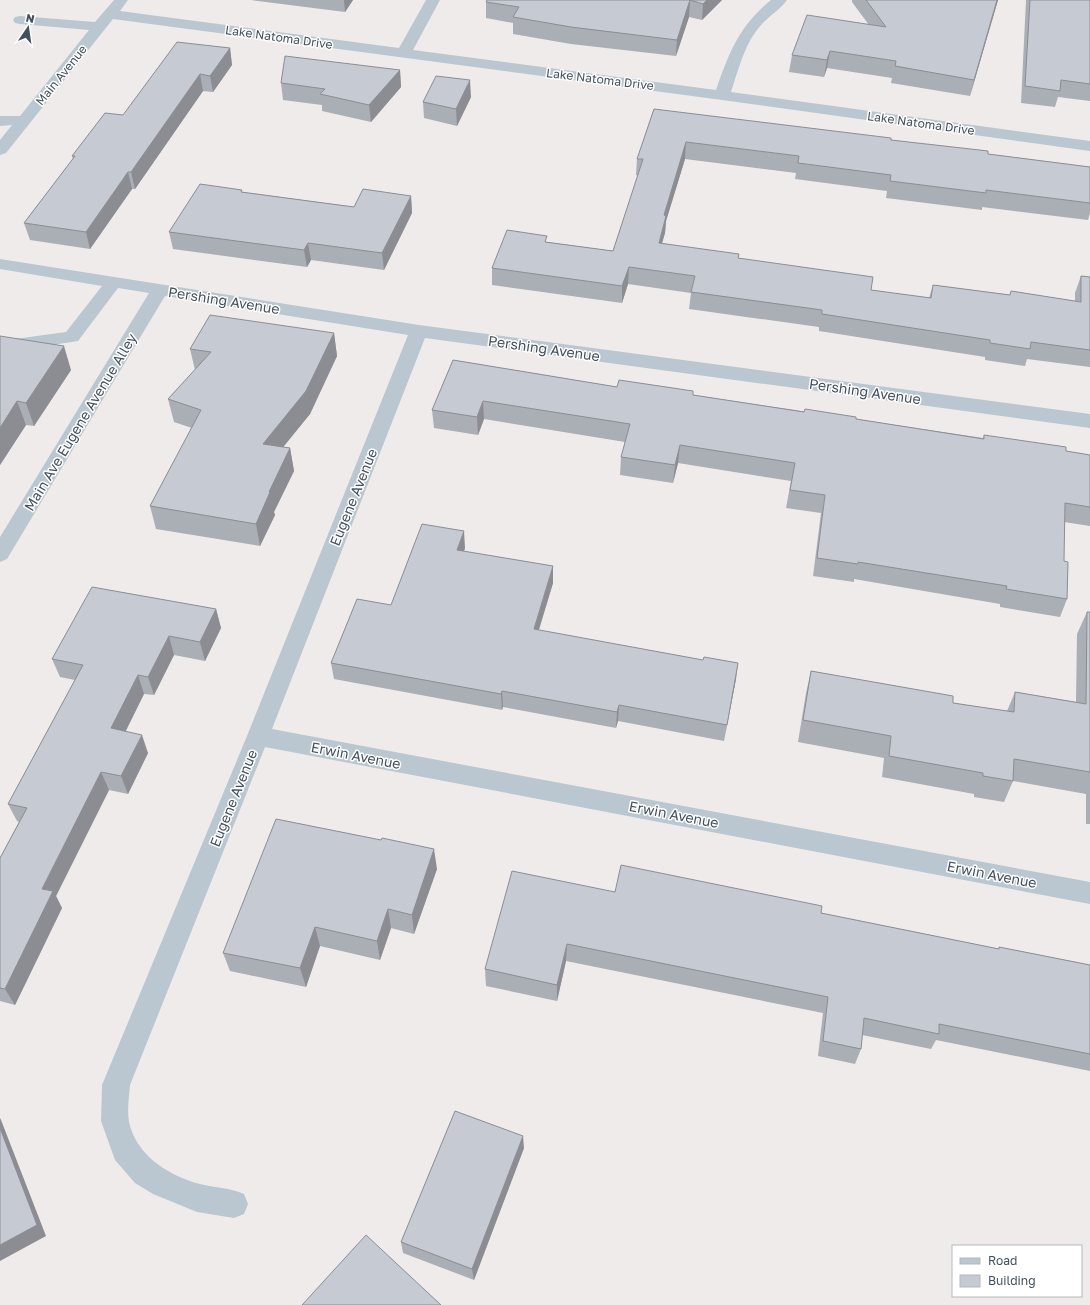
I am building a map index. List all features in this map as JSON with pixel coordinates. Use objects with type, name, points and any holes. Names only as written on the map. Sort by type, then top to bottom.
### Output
[{"type":"street","name":"Main Avenue","points":[[0,150],[121,0]]},
{"type":"street","points":[[404,53],[433,0]]},
{"type":"street","points":[[722,95],[740,43],[751,26],[766,10],[780,0]]},
{"type":"street","name":"Lake Natoma Drive","points":[[110,14],[722,95],[1090,146]]},
{"type":"street","points":[[20,20],[100,27]]},
{"type":"street","points":[[0,122],[25,120]]},
{"type":"street","name":"Pershing Avenue","points":[[0,264],[419,331],[1090,421]]},
{"type":"street","points":[[0,347],[72,337],[113,283]]},
{"type":"street","name":"Main Ave Eugene Avenue Alley","points":[[0,554],[160,290]]},
{"type":"street","name":"Eugene Avenue","points":[[234,1204],[197,1198],[163,1184],[145,1172],[124,1150],[115,1121],[116,1085],[258,736],[419,331]]},
{"type":"street","name":"Erwin Avenue","points":[[258,736],[1090,892]]},
{"type":"building","points":[[487,0],[690,0],[677,40],[571,27],[513,17],[519,7],[486,2]]},
{"type":"building","points":[[690,0],[707,0],[703,4]]},
{"type":"building","points":[[866,0],[997,0],[974,80],[895,66],[896,61],[830,51],[827,60],[792,55],[807,15],[886,27]]},
{"type":"building","points":[[1030,0],[1090,0],[1090,84],[1061,80],[1060,91],[1025,86]]},
{"type":"building","points":[[177,42],[230,48],[210,76],[200,74],[131,172],[128,172],[86,232],[24,223],[75,156],[72,156],[105,113],[123,115]]},
{"type":"building","points":[[285,56],[400,70],[369,105],[320,94],[325,89],[281,83]]},
{"type":"building","points":[[436,76],[470,80],[456,109],[423,102]]},
{"type":"building","points":[[654,109],[891,138],[891,140],[988,151],[988,154],[1090,167],[1090,203],[986,190],[986,193],[890,181],[891,175],[798,163],[799,156],[686,142],[664,215],[666,216],[659,243],[739,254],[738,258],[873,277],[871,290],[931,298],[933,285],[1010,295],[1011,291],[1081,302],[1081,276],[1090,277],[1090,350],[1031,342],[1030,349],[990,343],[990,340],[822,314],[822,310],[691,292],[695,276],[629,267],[622,286],[492,268],[507,230],[547,236],[545,242],[613,251],[643,159],[637,159]]},
{"type":"building","points":[[200,184],[242,190],[241,192],[354,207],[363,189],[411,196],[382,253],[308,243],[304,250],[169,232]]},
{"type":"building","points":[[210,315],[334,333],[306,391],[263,444],[290,448],[269,492],[256,524],[150,506],[201,410],[168,399],[211,352],[190,349]]},
{"type":"building","points":[[0,336],[64,346],[26,403],[17,401],[0,428]]},
{"type":"building","points":[[453,360],[617,387],[619,380],[693,391],[693,395],[804,412],[805,409],[856,417],[856,419],[984,439],[984,435],[1066,447],[1066,451],[1090,455],[1090,507],[1065,503],[1064,561],[1068,562],[1067,599],[1006,589],[1007,586],[858,562],[858,564],[817,558],[825,495],[790,490],[795,463],[680,445],[675,465],[621,457],[630,424],[483,401],[477,417],[432,410]]},
{"type":"building","points":[[422,524],[464,531],[457,550],[553,566],[534,629],[703,660],[704,657],[738,663],[727,725],[619,705],[617,712],[502,691],[501,694],[331,663],[357,599],[391,605]]},
{"type":"building","points":[[92,587],[216,609],[200,642],[169,636],[148,677],[138,675],[111,728],[142,735],[121,776],[101,772],[42,889],[53,891],[5,989],[0,988],[0,858],[27,808],[8,804],[83,665],[52,659]]},
{"type":"building","points":[[1087,612],[1090,612],[1090,772],[1014,759],[1013,781],[983,776],[983,773],[889,756],[891,736],[803,720],[811,671],[953,696],[953,703],[1014,712],[1015,692],[1086,704]]},
{"type":"building","points":[[276,819],[434,849],[412,915],[388,909],[377,941],[315,927],[300,968],[223,953]]},
{"type":"building","points":[[621,865],[822,906],[821,913],[999,949],[999,947],[1090,965],[1090,1054],[939,1024],[939,1034],[864,1018],[861,1049],[823,1041],[828,997],[567,944],[557,985],[485,969],[512,871],[615,892]]},
{"type":"building","points":[[455,1111],[523,1136],[472,1269],[401,1242]]},
{"type":"building","points":[[0,1128],[37,1225],[0,1245]]},
{"type":"building","points":[[366,1235],[441,1305],[302,1305]]}]
